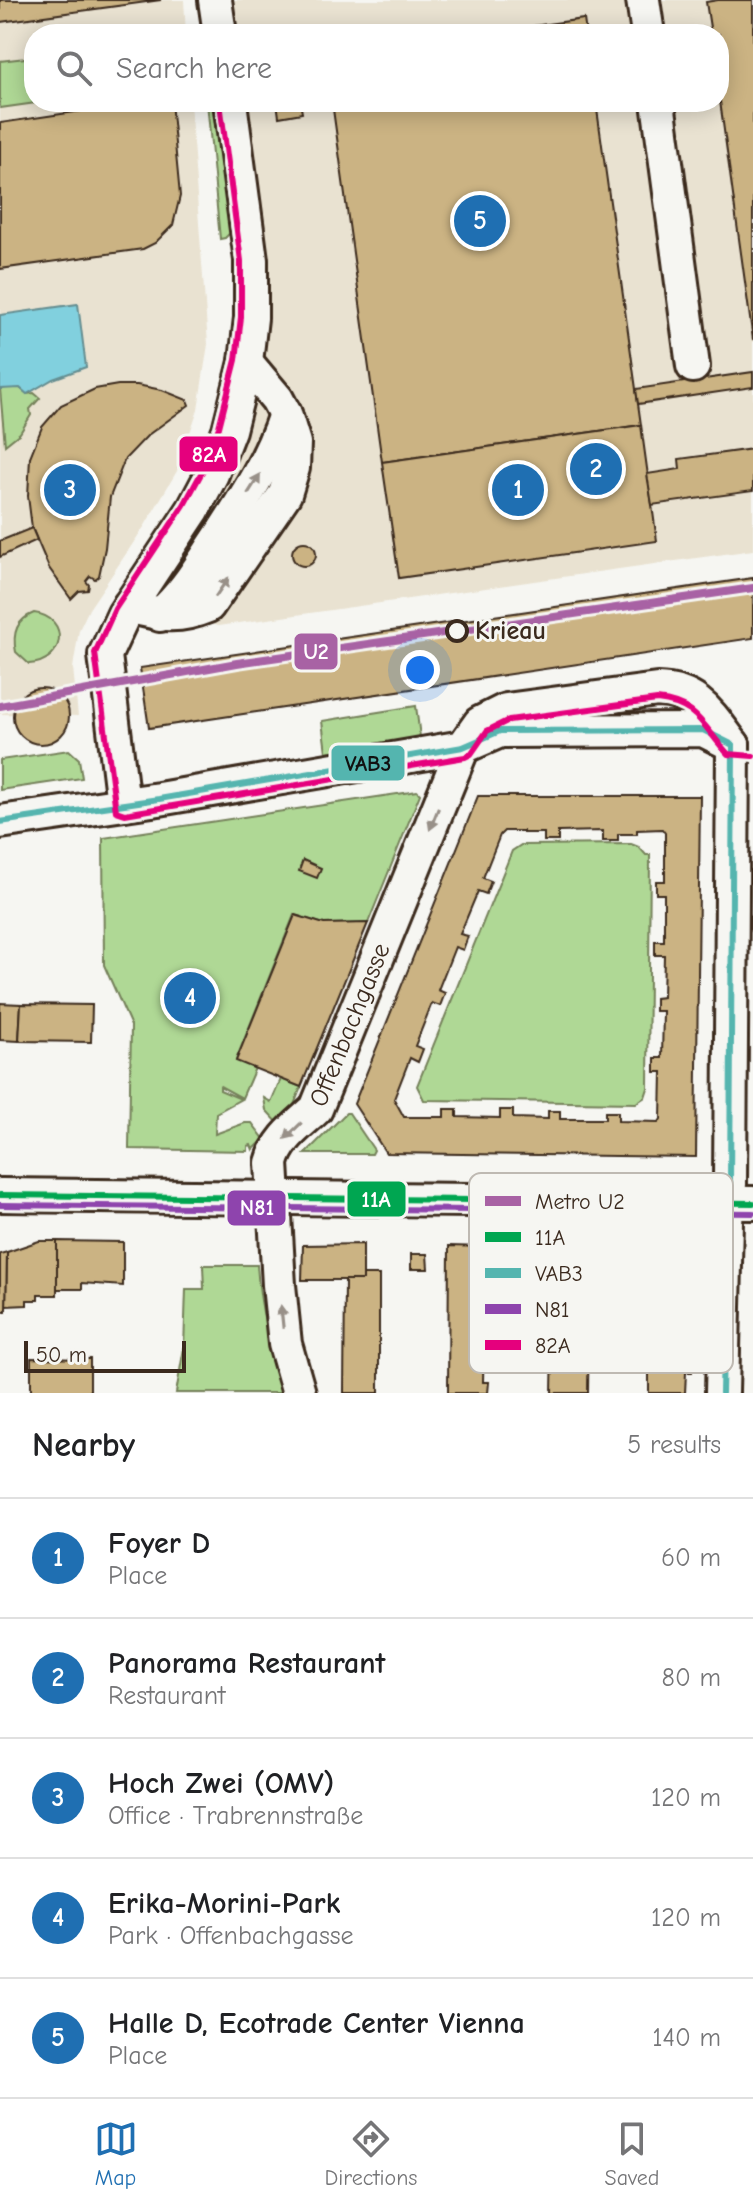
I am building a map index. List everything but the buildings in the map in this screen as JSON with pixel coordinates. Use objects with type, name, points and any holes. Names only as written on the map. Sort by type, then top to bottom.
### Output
[{"type":"street","points":[[215,0],[219,24]]},
{"type":"street","points":[[643,0],[647,24]]},
{"type":"street","points":[[123,804],[105,655],[129,606],[193,510],[212,474],[229,430],[246,362],[251,318],[251,260],[231,112]]},
{"type":"street","points":[[659,112],[693,366]]},
{"type":"street","points":[[129,606],[160,615],[179,597],[259,478],[274,447],[285,414],[277,399],[246,362]]},
{"type":"street","points":[[0,822],[463,747],[500,731],[703,730],[743,746],[741,1203]]},
{"type":"street","name":"Offenbachgasse","points":[[299,1393],[283,1330],[272,1163],[276,1150],[316,1109],[463,747]]},
{"type":"street","points":[[0,1195],[469,1201]]},
{"type":"street","points":[[722,1373],[722,1393]]},
{"type":"shaded area","points":[[0,0],[184,0],[185,24],[24,24],[24,112],[191,112],[208,344],[198,409],[177,471],[89,609],[79,630],[73,668],[78,716],[0,714]]},
{"type":"shaded area","points":[[215,0],[753,0],[753,550],[218,626],[129,606],[193,510],[246,362],[231,112],[729,112],[729,24],[219,24]]},
{"type":"green space","points":[[24,58],[24,105],[0,108],[0,61]]},
{"type":"green space","points":[[208,112],[218,112],[234,229],[220,239]]},
{"type":"green space","points":[[20,388],[27,394],[34,393],[40,398],[30,409],[31,415],[20,433],[5,445],[0,389]]},
{"type":"green space","points":[[34,613],[54,622],[59,639],[50,656],[29,664],[16,652],[15,639],[19,624]]},
{"type":"green space","points":[[416,706],[420,737],[326,752],[322,721]]},
{"type":"green space","points":[[69,750],[79,759],[82,778],[0,790],[0,760]]},
{"type":"green space","points":[[417,791],[420,794],[368,923],[324,924],[294,915],[236,1060],[255,1068],[242,1098],[220,1086],[220,1090],[241,1099],[216,1113],[215,1134],[252,1123],[264,1139],[253,1150],[251,1145],[248,1146],[248,1151],[129,1149],[131,1026],[104,965],[103,838]]},
{"type":"green space","points":[[631,844],[650,855],[648,1088],[645,1097],[636,1103],[424,1100],[417,1086],[512,851],[521,845]]},
{"type":"green space","points":[[281,1079],[301,1087],[290,1115],[279,1124],[266,1110],[264,1098],[271,1102]]},
{"type":"green space","points":[[346,1113],[374,1150],[372,1154],[305,1154]]},
{"type":"green space","points":[[203,1265],[257,1265],[267,1330],[286,1393],[176,1393],[184,1348],[186,1289],[204,1289]]},
{"type":"water","points":[[78,304],[86,367],[53,379],[27,394],[20,388],[0,389],[0,315]]},
{"type":"metro line","name":"U2","points":[[0,706],[237,663],[753,588]]},
{"type":"transit line","name":"82A","points":[[221,112],[241,261],[241,317],[236,360],[219,427],[203,470],[184,505],[115,609],[95,653],[116,811],[125,814],[465,757],[471,754],[487,731],[509,720],[657,700],[671,702],[691,712],[728,754],[753,756]]},
{"type":"transit line","name":"VAB3","points":[[0,822],[159,799],[463,747],[500,731],[703,730],[733,745]]},
{"type":"transit line","name":"VAB3","points":[[730,1173],[733,745]]},
{"type":"transit line","name":"11A","points":[[0,1195],[469,1200]]},
{"type":"transit line","name":"11A","points":[[733,1203],[753,1203]]},
{"type":"transit line","name":"N81","points":[[0,1205],[469,1210]]},
{"type":"transit line","name":"N81","points":[[733,1213],[753,1213]]},
{"type":"transit line","name":"VAB3","points":[[722,1373],[722,1393]]},
{"type":"place","name":"Halle D, Ecotrade Center Vienna","points":[[480,221]]},
{"type":"place","name":"Panorama Restaurant","points":[[596,469]]},
{"type":"place","name":"Hoch Zwei (OMV)","points":[[70,490]]},
{"type":"place","name":"Foyer D","points":[[518,490]]},
{"type":"place","name":"Krieau","points":[[457,631]]},
{"type":"place","name":"Erika-Morini-Park","points":[[190,998]]}]
